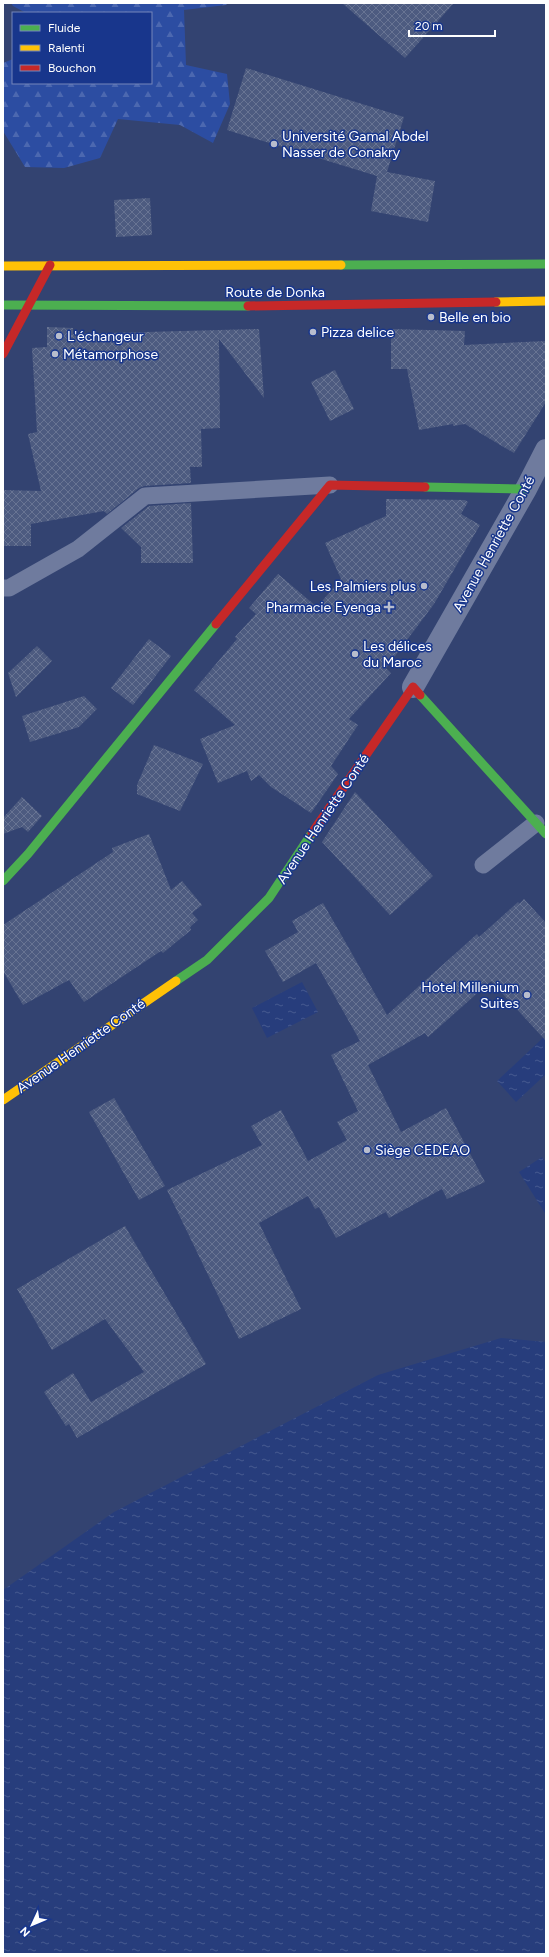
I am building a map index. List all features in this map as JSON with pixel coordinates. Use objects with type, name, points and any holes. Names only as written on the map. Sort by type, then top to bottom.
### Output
[{"type":"main road","name":"Route de Donka","points":[[3,266],[546,264]]},
{"type":"main road","points":[[3,354],[50,265]]},
{"type":"main road","name":"Route de Donka","points":[[3,305],[319,306],[546,301]]},
{"type":"main road","points":[[3,881],[28,854],[330,485],[526,489]]},
{"type":"main road","points":[[413,687],[541,828]]},
{"type":"main road","name":"Avenue Henriette Conté","points":[[3,1100],[206,960],[269,898],[331,805],[413,687]]},
{"type":"street","name":"Avenue Henriette Conté","points":[[413,687],[526,489],[546,450]]},
{"type":"lane","points":[[3,588],[9,588],[78,549],[144,496],[330,485]]},
{"type":"lane","points":[[483,865],[541,828]]},
{"type":"green space","points":[[11,3],[228,3],[226,5],[184,10],[186,65],[227,74],[230,104],[213,143],[180,125],[118,119],[100,158],[64,168],[25,167],[3,131],[3,63],[12,59],[12,84],[152,84],[152,12],[24,12],[13,6]]},
{"type":"water","points":[[302,982],[318,1012],[267,1038],[252,1008]]},
{"type":"water","points":[[546,1035],[546,1074],[516,1102],[497,1081]]},
{"type":"water","points":[[542,1157],[546,1163],[546,1215],[519,1172]]},
{"type":"water","points":[[501,1338],[546,1342],[546,1954],[3,1954],[3,1590],[114,1512],[378,1375]]},
{"type":"building","points":[[342,3],[454,3],[405,58]]},
{"type":"building","points":[[246,68],[404,117],[387,172],[435,181],[428,222],[371,211],[377,176],[227,130]]},
{"type":"building","points":[[150,198],[152,235],[116,237],[114,200]]},
{"type":"building","points":[[47,327],[73,328],[73,334],[259,329],[264,398],[219,339],[220,428],[201,429],[202,467],[190,467],[191,483],[144,486],[139,488],[107,514],[104,511],[31,524],[31,546],[3,546],[3,490],[41,491],[28,434],[37,432],[32,348],[47,347]]},
{"type":"building","points":[[391,329],[465,331],[464,345],[546,341],[546,402],[514,453],[465,424],[453,426],[453,424],[419,430],[407,369],[391,369]]},
{"type":"building","points":[[335,370],[354,409],[330,421],[311,382]]},
{"type":"building","points":[[386,499],[465,500],[468,502],[461,514],[480,525],[434,604],[386,668],[391,673],[349,719],[358,725],[331,766],[338,774],[311,813],[271,787],[259,775],[251,781],[247,771],[218,783],[200,739],[235,725],[194,690],[237,639],[235,637],[256,614],[249,608],[278,574],[317,607],[341,579],[325,543],[386,516]]},
{"type":"building","points":[[191,503],[193,563],[141,563],[141,547],[121,528],[149,506]]},
{"type":"building","points":[[149,639],[171,656],[133,705],[111,688]]},
{"type":"building","points":[[37,646],[52,661],[16,697],[8,673]]},
{"type":"building","points":[[84,696],[97,709],[79,727],[30,742],[22,716]]},
{"type":"building","points":[[154,745],[203,764],[180,811],[137,794],[137,785]]},
{"type":"building","points":[[355,792],[433,876],[390,915],[322,842]]},
{"type":"building","points":[[22,797],[42,816],[28,832],[22,827],[3,834],[3,818]]},
{"type":"building","points":[[149,834],[171,890],[182,881],[202,905],[192,913],[198,920],[190,927],[191,930],[163,953],[161,951],[84,1002],[69,980],[23,1005],[3,971],[3,925],[113,852],[112,848]]},
{"type":"building","points":[[524,899],[546,923],[546,1041],[491,981],[428,1037],[425,1033],[368,1065],[401,1132],[446,1108],[485,1182],[447,1199],[442,1189],[389,1218],[386,1212],[336,1238],[319,1207],[315,1209],[308,1196],[259,1223],[301,1309],[239,1339],[167,1190],[262,1145],[251,1126],[281,1110],[308,1161],[347,1140],[337,1122],[358,1111],[331,1055],[360,1041],[316,963],[283,982],[265,951],[298,932],[292,921],[323,903],[387,1015],[477,934],[479,937],[518,902],[519,904]]},
{"type":"building","points":[[114,1098],[165,1186],[139,1200],[89,1112]]},
{"type":"building","points":[[125,1226],[206,1364],[77,1438],[69,1424],[66,1426],[44,1392],[73,1373],[91,1402],[144,1372],[105,1319],[52,1350],[17,1289]]},
{"type":"traffic: fast","points":[[341,265],[546,264]]},
{"type":"traffic: fast","points":[[3,305],[248,306]]},
{"type":"traffic: fast","points":[[425,487],[526,489]]},
{"type":"traffic: fast","points":[[3,881],[28,854],[216,624]]},
{"type":"traffic: fast","points":[[420,695],[546,834]]},
{"type":"traffic: fast","points":[[176,981],[207,960],[269,898],[312,833]]},
{"type":"traffic: slow","points":[[3,266],[341,265]]},
{"type":"traffic: slow","points":[[496,302],[546,301]]},
{"type":"traffic: slow","points":[[3,1100],[176,981]]},
{"type":"traffic: jam","points":[[3,354],[50,265]]},
{"type":"traffic: jam","points":[[248,306],[496,302]]},
{"type":"traffic: jam","points":[[216,624],[330,485],[425,487]]},
{"type":"traffic: jam","points":[[312,833],[413,687],[420,695]]},
{"type":"place","name":"Université Gamal Abdel Nasser de Conakry","points":[[274,144]]},
{"type":"place","name":"Belle en bio","points":[[431,317]]},
{"type":"place","name":"Pizza delice","points":[[313,332]]},
{"type":"place","name":"L'échangeur","points":[[59,336]]},
{"type":"place","name":"Métamorphose","points":[[55,354]]},
{"type":"place","name":"Les Palmiers plus","points":[[424,586]]},
{"type":"place","name":"Pharmacie Eyenga","points":[[389,607]]},
{"type":"place","name":"Les délices du Maroc","points":[[355,654]]},
{"type":"place","name":"Hotel Millenium Suites","points":[[527,995]]},
{"type":"place","name":"Siège CEDEAO","points":[[367,1150]]}]
